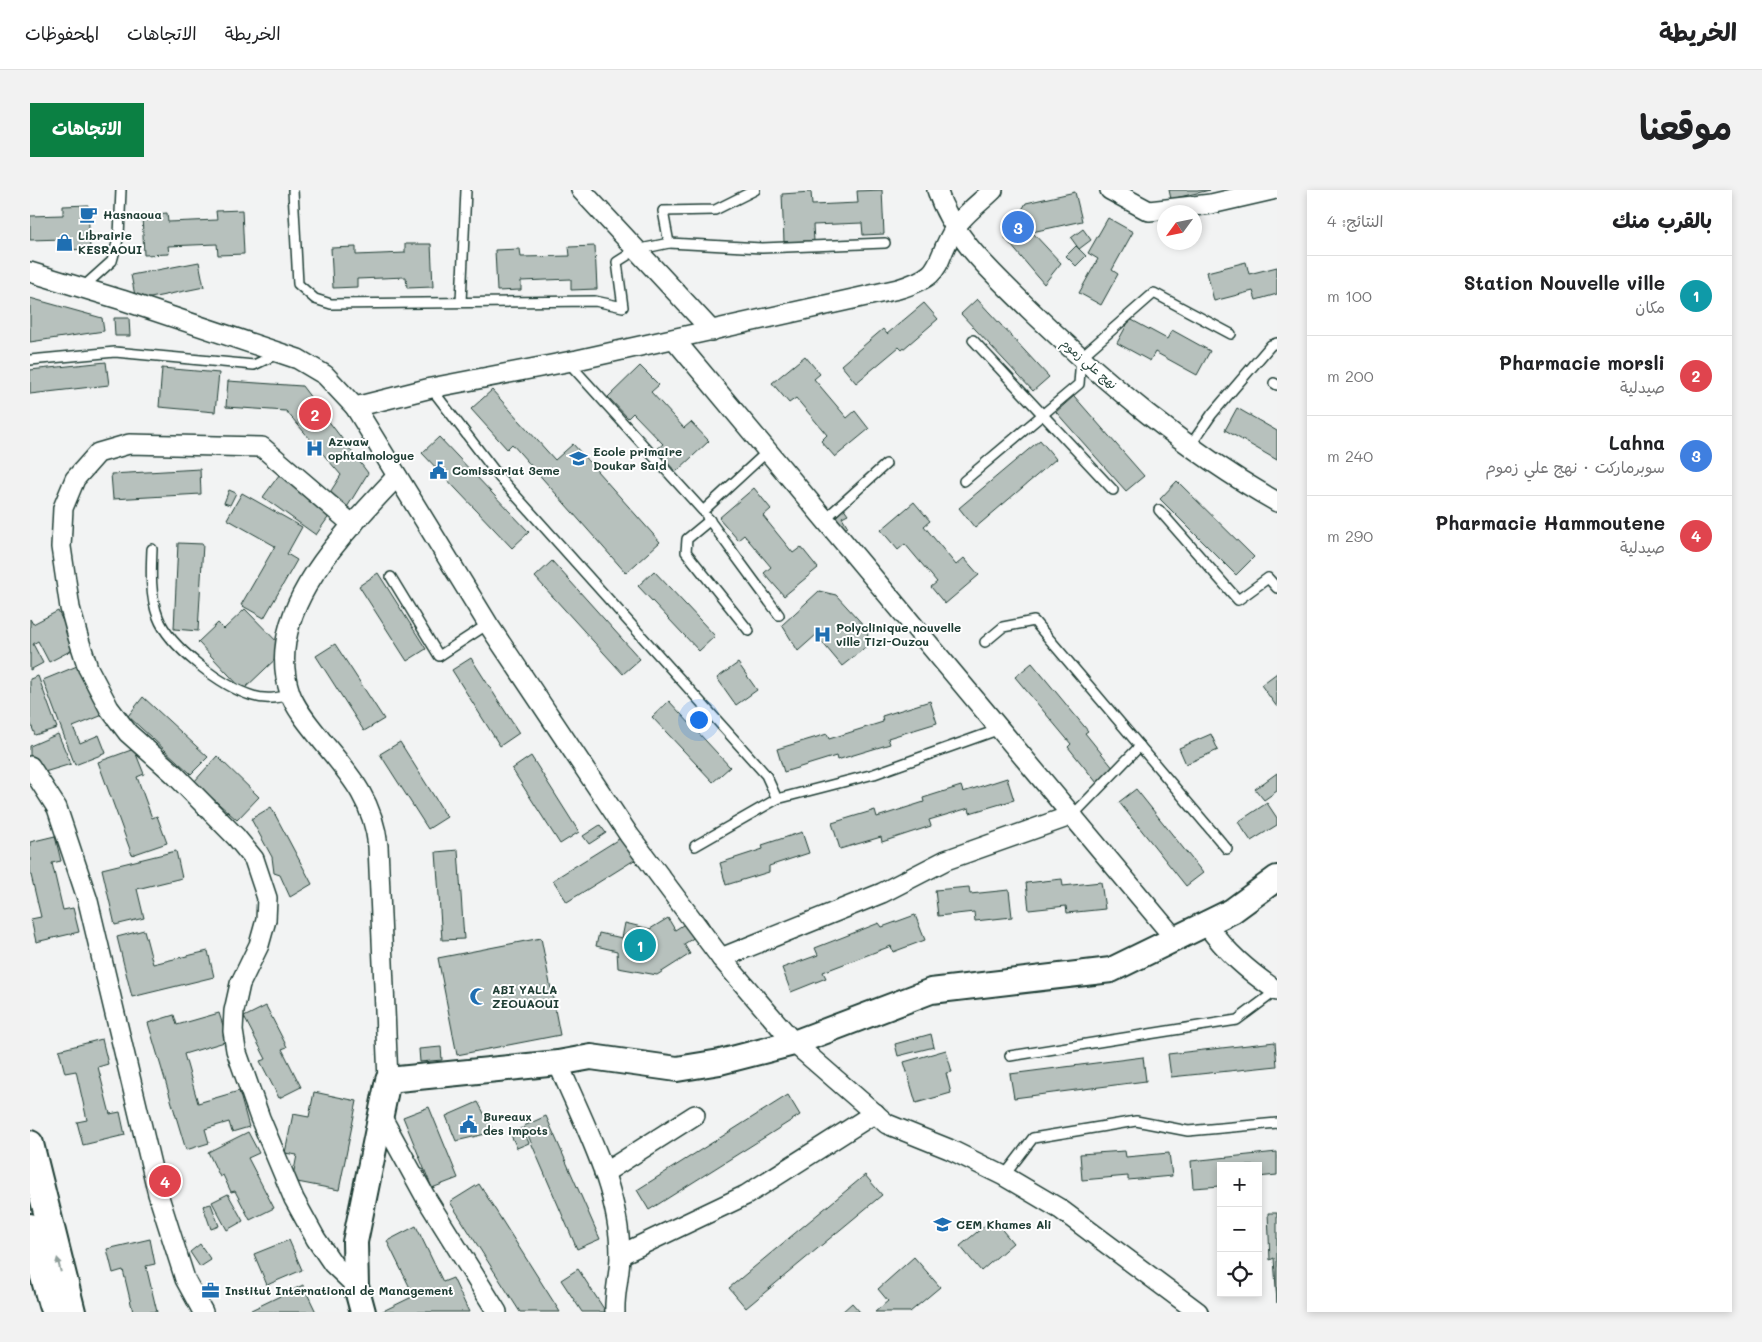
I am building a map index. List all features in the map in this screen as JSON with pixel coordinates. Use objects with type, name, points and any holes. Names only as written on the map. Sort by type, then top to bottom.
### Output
[{"type":"main road","points":[[30,1144],[72,1312]]},
{"type":"main road","points":[[30,1226],[47,1298]]},
{"type":"street","points":[[581,190],[712,331]]},
{"type":"street","name":"نهج علي زموم","points":[[936,190],[959,236],[992,272],[1081,358],[1167,431],[1277,502]]},
{"type":"street","points":[[355,407],[431,388],[568,362],[898,290],[922,281],[937,268],[956,228],[993,190]]},
{"type":"street","points":[[1110,190],[1149,211],[1210,204],[1272,190]]},
{"type":"street","points":[[30,272],[298,359],[325,375],[355,407],[488,624],[629,834],[721,958],[794,1043],[888,1124],[1004,1176],[1060,1209],[1198,1312]]},
{"type":"street","points":[[674,339],[1176,940]]},
{"type":"street","points":[[353,525],[262,447],[129,444],[98,453],[75,479],[62,508],[61,547],[70,608],[78,637],[88,668],[109,708],[128,733],[174,774],[236,837],[254,859],[267,898],[266,920],[258,945],[240,984],[234,1011],[233,1031],[236,1050],[260,1118],[294,1199],[316,1239],[334,1264],[356,1286]]},
{"type":"street","points":[[363,1312],[356,1286],[355,1242],[388,1080],[378,846],[373,817],[360,790],[310,726],[290,695],[284,666],[286,634],[299,600],[336,543],[397,476]]},
{"type":"street","points":[[30,766],[57,808],[86,892],[158,1194],[185,1280],[203,1312]]},
{"type":"street","points":[[721,958],[882,893],[946,860],[1073,815]]},
{"type":"street","points":[[388,1080],[558,1063],[591,1057],[677,1069],[720,1062],[794,1043],[931,991],[1111,970],[1176,940],[1232,911],[1277,878]]},
{"type":"street","points":[[1206,924],[1220,945],[1244,969],[1277,991]]},
{"type":"street","points":[[558,1063],[604,1173],[614,1206],[620,1255],[615,1312]]},
{"type":"street","points":[[620,1255],[746,1195],[875,1113]]},
{"type":"street","points":[[380,1114],[426,1198],[497,1312]]},
{"type":"street","points":[[604,1173],[695,1115]]},
{"type":"lane","points":[[81,288],[112,261],[119,236],[121,190]]},
{"type":"lane","points":[[293,190],[298,284],[315,299],[331,304],[594,301],[624,307],[617,262],[636,250],[669,242],[762,248],[885,243]]},
{"type":"lane","points":[[461,302],[466,190]]},
{"type":"lane","points":[[669,242],[663,210],[715,210],[755,190]]},
{"type":"lane","points":[[964,481],[1079,384],[1081,358],[1154,293],[1231,334]]},
{"type":"lane","points":[[973,340],[1113,490]]},
{"type":"lane","points":[[1190,446],[1212,414],[1271,345],[1277,343]]},
{"type":"lane","points":[[30,360],[115,352],[254,365],[280,353]]},
{"type":"lane","points":[[568,362],[703,510],[780,615]]},
{"type":"lane","points":[[431,388],[500,478],[766,774],[777,799]]},
{"type":"lane","points":[[703,510],[768,451]]},
{"type":"lane","points":[[825,519],[886,464]]},
{"type":"lane","points":[[1159,510],[1238,600],[1268,578],[1277,588]]},
{"type":"lane","points":[[710,520],[688,539],[686,552],[748,631]]},
{"type":"lane","points":[[152,549],[151,581],[158,618],[172,641],[191,659],[220,679],[252,696],[274,699],[290,695]]},
{"type":"lane","points":[[391,577],[439,656],[488,624]]},
{"type":"lane","points":[[985,642],[1003,627],[1034,621],[1227,849]]},
{"type":"lane","points":[[695,846],[777,799],[874,774],[1000,729]]},
{"type":"lane","points":[[1073,815],[1140,746]]},
{"type":"lane","points":[[1010,1056],[1237,1020],[1277,991]]},
{"type":"lane","points":[[1004,1176],[1033,1138],[1136,1121],[1188,1132],[1277,1124]]},
{"type":"building","points":[[882,190],[884,234],[863,235],[862,223],[813,225],[814,241],[784,242],[782,194],[811,192],[812,205],[858,203],[857,191]]},
{"type":"building","points":[[1169,190],[1210,190],[1171,199]]},
{"type":"building","points":[[1075,192],[1082,221],[1032,232],[1061,263],[1044,284],[1005,238],[1026,203]]},
{"type":"building","points":[[88,205],[90,249],[65,250],[64,239],[30,240],[30,216],[63,215],[63,206]]},
{"type":"building","points":[[242,210],[244,254],[218,255],[217,244],[168,246],[169,254],[144,255],[142,215],[167,213],[168,222],[217,220],[216,211]]},
{"type":"building","points":[[1108,218],[1133,232],[1112,270],[1118,274],[1101,305],[1079,293],[1098,259],[1088,253]]},
{"type":"building","points":[[1083,229],[1091,240],[1079,249],[1071,238]]},
{"type":"building","points":[[405,244],[431,244],[433,287],[407,288],[406,277],[357,279],[357,287],[333,288],[331,248],[356,247],[356,255],[405,253]]},
{"type":"building","points":[[595,246],[597,289],[571,290],[571,279],[521,281],[521,290],[497,291],[495,250],[520,249],[521,257],[570,256],[569,247]]},
{"type":"building","points":[[1076,246],[1086,256],[1076,266],[1066,256]]},
{"type":"building","points":[[199,262],[204,287],[136,301],[131,275]]},
{"type":"building","points":[[1246,262],[1249,274],[1277,267],[1277,294],[1256,300],[1253,291],[1214,301],[1207,272]]},
{"type":"building","points":[[30,298],[102,318],[104,331],[30,342]]},
{"type":"building","points":[[977,299],[1049,377],[1033,391],[961,314]]},
{"type":"building","points":[[924,303],[938,319],[902,350],[899,347],[856,383],[841,365],[883,329],[887,334]]},
{"type":"building","points":[[114,318],[129,318],[130,336],[115,336]]},
{"type":"building","points":[[1130,319],[1167,339],[1172,330],[1210,351],[1197,375],[1155,352],[1150,361],[1117,343]]},
{"type":"building","points":[[805,356],[820,374],[814,379],[847,418],[855,411],[869,429],[835,457],[821,441],[827,435],[796,398],[789,403],[772,383]]},
{"type":"building","points":[[106,362],[109,385],[30,394],[30,370]]},
{"type":"building","points":[[640,366],[659,385],[651,392],[684,428],[691,422],[709,441],[676,472],[656,450],[663,444],[633,413],[628,418],[608,397]]},
{"type":"building","points":[[162,368],[219,373],[215,412],[159,407]]},
{"type":"building","points":[[228,381],[302,386],[368,473],[346,509],[327,497],[341,475],[286,411],[226,407]]},
{"type":"building","points":[[492,390],[555,460],[573,444],[660,542],[626,573],[512,444],[507,449],[471,409]]},
{"type":"building","points":[[1074,396],[1144,476],[1126,491],[1056,412]]},
{"type":"building","points":[[1237,408],[1277,431],[1277,460],[1225,430]]},
{"type":"building","points":[[439,437],[529,532],[512,548],[422,453]]},
{"type":"building","points":[[1040,440],[1056,459],[975,528],[959,508]]},
{"type":"building","points":[[200,469],[201,494],[113,499],[111,474]]},
{"type":"building","points":[[282,471],[334,509],[316,535],[263,497]]},
{"type":"building","points":[[1177,481],[1254,557],[1236,575],[1160,499]]},
{"type":"building","points":[[754,488],[771,509],[763,516],[793,553],[801,547],[818,568],[784,596],[764,573],[771,567],[744,535],[738,540],[719,518]]},
{"type":"building","points":[[229,490],[236,493],[230,505],[224,503]]},
{"type":"building","points":[[242,493],[302,527],[287,554],[297,560],[264,618],[241,605],[275,546],[227,519]]},
{"type":"building","points":[[914,502],[930,521],[924,526],[956,565],[964,558],[979,575],[945,604],[931,587],[937,582],[905,544],[898,550],[881,530]]},
{"type":"building","points":[[841,504],[848,514],[842,517],[848,527],[844,529],[832,510]]},
{"type":"building","points":[[178,543],[203,544],[198,631],[174,629]]},
{"type":"building","points":[[552,561],[640,659],[623,674],[535,577]]},
{"type":"building","points":[[654,571],[715,636],[699,651],[638,586]]},
{"type":"building","points":[[378,573],[426,649],[407,661],[359,586]]},
{"type":"building","points":[[819,591],[836,595],[868,630],[867,646],[842,666],[816,635],[798,651],[782,625]]},
{"type":"building","points":[[245,609],[285,650],[243,690],[198,642],[218,623],[224,629]]},
{"type":"building","points":[[58,611],[76,648],[49,662],[38,641],[33,644],[43,663],[30,670],[30,619],[33,624]]},
{"type":"building","points":[[335,644],[384,719],[364,731],[316,656]]},
{"type":"building","points":[[471,658],[519,733],[500,746],[452,670]]},
{"type":"building","points":[[738,663],[757,690],[736,705],[717,678]]},
{"type":"building","points":[[1032,663],[1088,731],[1085,733],[1114,769],[1097,783],[1068,747],[1071,744],[1015,677]]},
{"type":"building","points":[[82,664],[103,715],[73,727],[80,743],[99,735],[106,753],[75,765],[43,680]]},
{"type":"building","points":[[1277,673],[1277,707],[1261,685]]},
{"type":"building","points":[[38,676],[57,728],[35,735],[30,722],[30,679]]},
{"type":"building","points":[[143,697],[208,757],[191,774],[128,716]]},
{"type":"building","points":[[669,701],[730,767],[713,782],[652,717]]},
{"type":"building","points":[[930,701],[937,723],[888,738],[890,744],[837,760],[836,756],[784,772],[777,749],[827,734],[829,739],[883,722],[882,716]]},
{"type":"building","points":[[58,734],[71,764],[38,774],[30,756],[30,746]]},
{"type":"building","points":[[1211,734],[1218,750],[1186,764],[1179,748]]},
{"type":"building","points":[[400,742],[447,817],[428,829],[380,754]]},
{"type":"building","points":[[134,749],[144,774],[137,777],[152,818],[157,816],[167,843],[132,855],[98,762]]},
{"type":"building","points":[[217,756],[259,797],[237,820],[194,782]]},
{"type":"building","points":[[531,756],[579,832],[560,844],[512,769]]},
{"type":"building","points":[[1277,773],[1277,791],[1264,800],[1255,789]]},
{"type":"building","points":[[1007,778],[1014,800],[970,813],[969,808],[929,820],[931,826],[882,842],[881,837],[840,849],[832,823],[875,810],[877,817],[924,802],[923,798],[961,786],[963,792]]},
{"type":"building","points":[[1136,789],[1203,873],[1186,886],[1119,802]]},
{"type":"building","points":[[1267,803],[1277,818],[1277,825],[1251,841],[1238,822]]},
{"type":"building","points":[[271,807],[312,884],[290,897],[280,875],[274,873],[272,857],[251,819]]},
{"type":"building","points":[[600,825],[606,833],[589,844],[583,836]]},
{"type":"building","points":[[802,832],[809,853],[769,866],[769,872],[726,885],[720,863],[763,849],[762,845]]},
{"type":"building","points":[[55,836],[61,861],[52,863],[63,910],[73,908],[79,932],[36,942],[31,919],[41,917],[30,871],[30,842]]},
{"type":"building","points":[[622,837],[636,859],[567,902],[553,880]]},
{"type":"building","points":[[458,850],[464,939],[442,940],[436,852]]},
{"type":"building","points":[[176,851],[182,878],[137,889],[144,918],[115,925],[102,869]]},
{"type":"building","points":[[1062,879],[1063,886],[1101,882],[1105,909],[1067,913],[1066,906],[1029,910],[1026,883]]},
{"type":"building","points":[[969,887],[970,894],[1009,890],[1012,917],[975,921],[974,912],[938,916],[935,890]]},
{"type":"building","points":[[702,913],[711,927],[684,944],[690,954],[657,975],[618,968],[617,951],[596,946],[599,933],[622,938],[625,923],[650,929],[668,918],[675,930]]},
{"type":"building","points":[[915,915],[925,940],[893,952],[891,946],[823,972],[826,978],[791,992],[782,968],[818,955],[815,948],[879,923],[882,927]]},
{"type":"building","points":[[144,930],[153,964],[208,951],[214,977],[132,997],[117,937]]},
{"type":"building","name":"ABI YALLA ZEOUAOUI","points":[[541,938],[560,1035],[457,1055],[438,958]]},
{"type":"building","points":[[266,1006],[287,1047],[282,1049],[301,1087],[279,1098],[260,1061],[266,1059],[244,1017]]},
{"type":"building","points":[[219,1013],[228,1041],[184,1054],[198,1103],[239,1091],[249,1127],[232,1132],[229,1122],[205,1129],[209,1143],[186,1150],[148,1023],[174,1015],[177,1025]]},
{"type":"building","points":[[931,1034],[934,1047],[898,1056],[895,1044]]},
{"type":"building","points":[[102,1039],[108,1064],[98,1067],[110,1114],[120,1112],[125,1135],[83,1145],[77,1122],[87,1120],[76,1071],[65,1073],[59,1050]]},
{"type":"building","points":[[1275,1042],[1277,1066],[1171,1077],[1168,1054]]},
{"type":"building","points":[[441,1047],[442,1060],[420,1062],[419,1049]]},
{"type":"building","points":[[946,1050],[952,1072],[946,1073],[951,1093],[916,1103],[904,1062]]},
{"type":"building","points":[[1143,1057],[1146,1081],[1014,1098],[1010,1074]]},
{"type":"building","points":[[314,1092],[357,1101],[339,1190],[292,1181],[297,1155],[285,1153],[293,1114],[309,1117]]},
{"type":"building","points":[[788,1095],[800,1115],[649,1210],[637,1190]]},
{"type":"building","name":"Bureaux des impots","points":[[478,1102],[494,1132],[456,1141],[446,1116]]},
{"type":"building","points":[[429,1107],[458,1178],[432,1188],[403,1117]]},
{"type":"building","points":[[546,1116],[600,1239],[577,1249],[524,1126]]},
{"type":"building","points":[[522,1128],[529,1143],[517,1148],[510,1133]]},
{"type":"building","points":[[248,1132],[259,1153],[248,1158],[274,1208],[250,1220],[235,1191],[231,1192],[223,1175],[220,1177],[208,1152]]},
{"type":"building","points":[[1125,1151],[1126,1157],[1169,1153],[1172,1176],[1128,1180],[1128,1176],[1082,1180],[1080,1154]]},
{"type":"building","points":[[1277,1152],[1277,1175],[1262,1177],[1262,1162],[1217,1162],[1217,1186],[1193,1188],[1191,1161]]},
{"type":"building","points":[[865,1175],[882,1195],[746,1308],[729,1288]]},
{"type":"building","points":[[479,1184],[560,1312],[520,1312],[450,1202]]},
{"type":"building","points":[[228,1194],[243,1221],[227,1230],[212,1202]]},
{"type":"building","points":[[211,1204],[219,1226],[211,1229],[203,1206]]},
{"type":"building","points":[[1268,1213],[1277,1213],[1277,1303],[1274,1258],[1270,1260]]},
{"type":"building","points":[[993,1219],[1013,1243],[981,1271],[960,1246]]},
{"type":"building","points":[[416,1226],[443,1282],[453,1278],[469,1312],[381,1312],[414,1296],[387,1241]]},
{"type":"building","points":[[150,1239],[155,1264],[146,1266],[157,1312],[133,1312],[123,1270],[113,1273],[107,1249]]},
{"type":"building","points":[[289,1240],[302,1270],[267,1285],[254,1254]]},
{"type":"building","points":[[200,1244],[211,1260],[200,1267],[190,1252]]},
{"type":"building","points":[[914,1257],[940,1287],[910,1312],[875,1312],[888,1301],[878,1289]]},
{"type":"building","points":[[578,1269],[606,1312],[582,1312],[561,1280]]},
{"type":"building","points":[[303,1285],[316,1312],[247,1312]]},
{"type":"building","points":[[852,1303],[860,1312],[842,1312]]},
{"type":"place","name":"Hasnaoua","points":[[89,215]]},
{"type":"place","name":"Lahna","points":[[1018,227]]},
{"type":"place","name":"Librairie KESRAOUI","points":[[64,243]]},
{"type":"place","name":"Pharmacie morsli","points":[[315,414]]},
{"type":"place","name":"Azwaw ophtalmologue","points":[[314,449]]},
{"type":"place","name":"Ecole primaire Doukar Said","points":[[579,459]]},
{"type":"place","name":"Comissariat 3eme","points":[[438,471]]},
{"type":"place","name":"Polyclinique nouvelle ville Tizi-Ouzou","points":[[822,635]]},
{"type":"place","name":"Station Nouvelle ville","points":[[640,945]]},
{"type":"place","name":"ABI YALLA ZEOUAOUI","points":[[478,997]]},
{"type":"place","name":"Bureaux des impots","points":[[469,1124]]},
{"type":"place","name":"Pharmacie Hammoutene","points":[[165,1181]]},
{"type":"place","name":"CEM Khames Ali","points":[[942,1225]]},
{"type":"place","name":"Institut International de Management","points":[[211,1291]]}]
